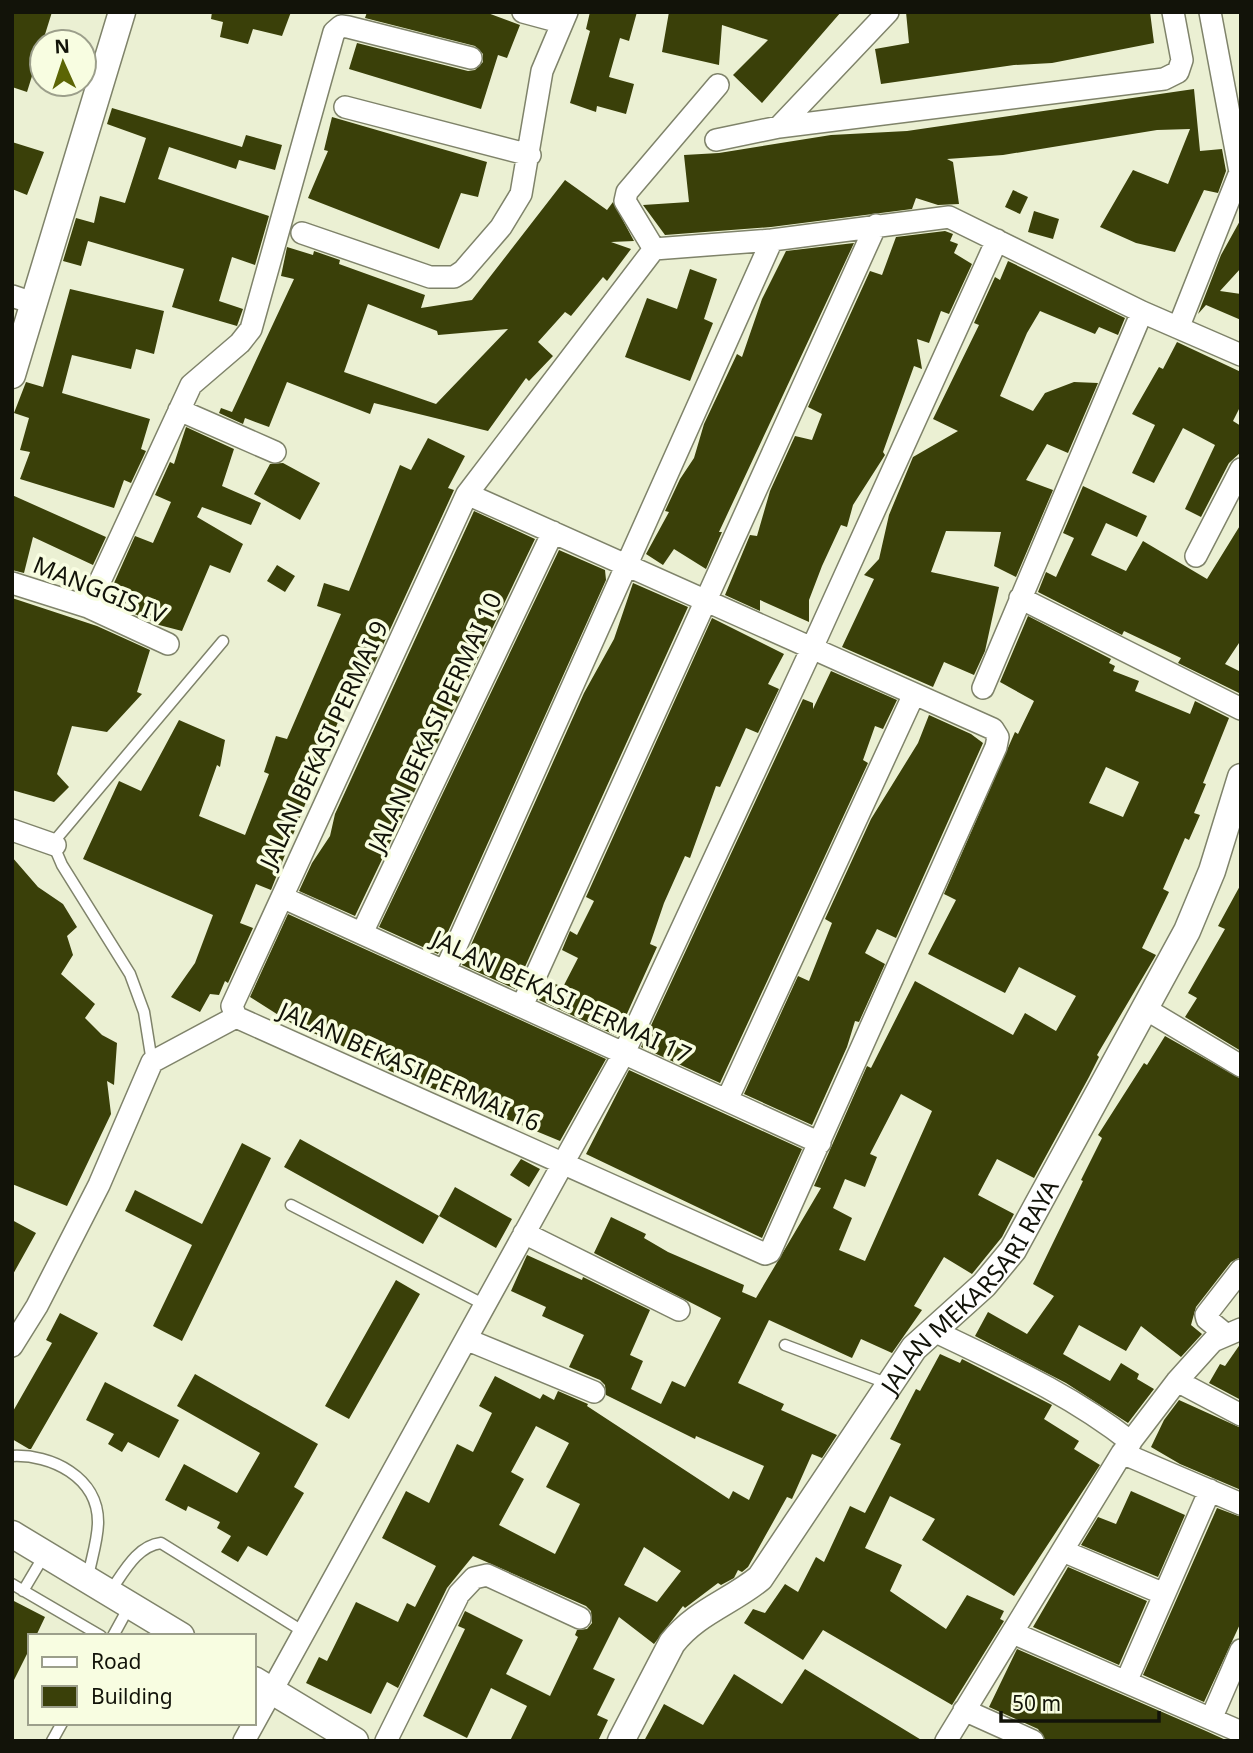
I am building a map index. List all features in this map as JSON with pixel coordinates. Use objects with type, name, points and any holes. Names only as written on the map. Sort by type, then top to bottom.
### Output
[{"type":"street","points":[[12,375],[23,300],[122,12]]},
{"type":"street","points":[[302,233],[430,277],[454,276],[463,271],[515,207],[527,176],[542,71],[563,17],[523,12]]},
{"type":"street","points":[[779,127],[888,12]]},
{"type":"street","points":[[716,140],[779,127],[1164,79],[1178,72],[1182,60],[1173,12]]},
{"type":"street","points":[[1179,326],[1241,172],[1236,126],[1210,12]]},
{"type":"street","points":[[88,607],[179,410],[199,375],[235,348],[251,329],[337,28],[348,27],[471,58]]},
{"type":"street","points":[[718,85],[625,197],[654,248],[772,240],[949,217],[1142,312],[1241,355]]},
{"type":"street","points":[[345,107],[530,155]]},
{"type":"street","points":[[522,1006],[708,601],[876,225]]},
{"type":"street","points":[[445,971],[772,240]]},
{"type":"street","points":[[256,1706],[263,1685],[304,1632],[468,1340],[624,1053],[997,240]]},
{"type":"street","name":"JALAN BEKASI PERMAI 9","points":[[236,1017],[232,1006],[467,494],[654,248]]},
{"type":"street","points":[[983,688],[1142,312]]},
{"type":"street","points":[[179,410],[275,452]]},
{"type":"street","points":[[1196,556],[1241,469]]},
{"type":"street","points":[[467,494],[993,729],[998,737],[996,747],[820,1143]]},
{"type":"street","name":"JALAN BEKASI PERMAI 10","points":[[362,933],[554,532]]},
{"type":"street","name":"MANGGIS IV","points":[[12,583],[88,607],[168,644]]},
{"type":"street","points":[[1020,598],[1241,709]]},
{"type":"street","points":[[727,1100],[914,694]]},
{"type":"street","name":"JALAN MEKARSARI RAYA","points":[[621,1741],[672,1643],[698,1616],[736,1597],[760,1578],[914,1348],[932,1329],[968,1301],[1013,1250],[1202,898],[1241,777]]},
{"type":"street","points":[[12,830],[55,845]]},
{"type":"street","name":"JALAN BEKASI PERMAI 17","points":[[282,897],[820,1143]]},
{"type":"street","points":[[1144,1008],[1241,1066]]},
{"type":"street","points":[[12,1346],[99,1185],[152,1062],[236,1017]]},
{"type":"street","name":"JALAN BEKASI PERMAI 16","points":[[236,1017],[765,1254],[770,1252],[820,1143]]},
{"type":"street","points":[[524,1233],[679,1310]]},
{"type":"street","points":[[1233,1331],[1206,1315],[1241,1270]]},
{"type":"street","points":[[932,1329],[1065,1395],[1091,1410],[1127,1448],[1241,1504]]},
{"type":"street","points":[[946,1741],[1127,1448],[1177,1381],[1213,1340],[1233,1331]]},
{"type":"street","points":[[468,1340],[594,1392]]},
{"type":"street","points":[[1177,1381],[1241,1415]]},
{"type":"street","points":[[1126,1682],[1210,1490]]},
{"type":"street","points":[[12,1534],[178,1634]]},
{"type":"street","points":[[1063,1551],[1164,1594]]},
{"type":"street","points":[[386,1741],[459,1594],[474,1578],[487,1575],[580,1618]]},
{"type":"street","points":[[1013,1633],[1241,1732]]},
{"type":"street","points":[[1212,1719],[1241,1650]]},
{"type":"street","points":[[263,1685],[355,1741]]},
{"type":"street","points":[[964,1710],[1033,1741]]},
{"type":"lane","points":[[152,1062],[144,1012],[130,974],[62,865],[55,845],[57,838],[223,641]]},
{"type":"lane","points":[[291,1205],[485,1305]]},
{"type":"lane","points":[[785,1345],[889,1384]]},
{"type":"lane","points":[[12,1456],[34,1455],[68,1467],[92,1496],[99,1521],[113,1634]]},
{"type":"lane","points":[[109,1593],[137,1554],[151,1544],[161,1543],[304,1632]]},
{"type":"lane","points":[[23,1591],[45,1554]]},
{"type":"lane","points":[[12,1584],[98,1634]]},
{"type":"lane","points":[[52,1741],[61,1725]]},
{"type":"building","points":[[12,12],[52,12],[47,28],[28,28],[27,92],[12,87]]},
{"type":"building","points":[[212,12],[291,12],[282,36],[253,29],[248,44],[220,37],[223,22],[211,19]]},
{"type":"building","points":[[367,12],[485,12],[520,25],[507,58],[498,55],[481,109],[349,69],[357,43],[468,71],[475,70],[483,62],[483,54],[475,46],[365,18]]},
{"type":"building","points":[[590,12],[637,12],[629,41],[620,38],[609,77],[634,84],[626,114],[597,106],[596,112],[570,103],[590,31],[586,29]]},
{"type":"building","points":[[669,12],[841,12],[762,103],[733,75],[768,40],[722,25],[719,65],[662,52]]},
{"type":"building","points":[[906,12],[1150,12],[1154,43],[1052,63],[1014,65],[881,84],[875,49],[909,43]]},
{"type":"building","points":[[1194,89],[1200,151],[1222,149],[1226,171],[1218,193],[1204,190],[1175,252],[1136,243],[1100,227],[1133,170],[1168,184],[1190,129],[1157,130],[1003,155],[947,159],[953,162],[959,204],[938,205],[916,198],[912,209],[771,227],[665,235],[643,205],[689,202],[684,155],[719,153],[831,135],[907,131]]},
{"type":"building","points":[[112,108],[242,147],[246,135],[282,145],[275,170],[239,160],[236,169],[169,147],[158,179],[269,216],[255,265],[232,257],[219,301],[243,309],[237,326],[172,307],[184,269],[88,241],[81,266],[63,261],[76,218],[94,223],[100,196],[125,203],[146,138],[107,124]]},
{"type":"building","points":[[332,117],[487,162],[478,197],[461,193],[439,249],[308,198],[328,151],[324,150]]},
{"type":"building","points":[[12,142],[44,152],[27,195],[12,189]]},
{"type":"building","points":[[565,180],[607,210],[613,202],[634,241],[611,242],[631,249],[607,281],[603,277],[571,316],[565,312],[538,342],[553,356],[529,381],[526,378],[488,431],[374,403],[370,414],[287,382],[269,427],[245,418],[243,424],[219,413],[221,408],[232,412],[294,279],[281,276],[287,247],[313,255],[314,251],[340,260],[339,264],[425,295],[421,308],[472,300]],"holes":[[[368,304],[437,331],[438,335],[508,329],[436,404],[344,372]]]},
{"type":"building","points":[[1013,190],[1028,197],[1020,214],[1005,207]]},
{"type":"building","points":[[1034,211],[1059,219],[1053,239],[1028,232]]},
{"type":"building","points":[[1241,219],[1241,268],[1220,291],[1241,294],[1241,320],[1206,305],[1198,314],[1221,255]]},
{"type":"building","points":[[945,231],[953,234],[950,241],[958,244],[954,253],[972,264],[949,314],[941,311],[929,343],[917,339],[922,369],[914,366],[883,452],[885,455],[853,505],[847,527],[841,525],[822,566],[809,600],[809,622],[760,600],[760,611],[725,595],[750,535],[757,536],[770,491],[795,436],[812,440],[822,414],[808,407],[870,271],[882,275],[896,237]]},
{"type":"building","points":[[854,243],[719,532],[722,532],[706,569],[674,549],[663,565],[646,554],[669,512],[665,511],[680,479],[694,458],[704,424],[737,354],[742,357],[762,299],[786,251]]},
{"type":"building","points":[[1008,261],[1125,318],[1118,335],[1099,327],[1095,334],[1040,311],[1027,333],[1000,396],[1033,411],[1045,393],[1074,382],[1098,383],[1068,453],[1047,444],[1026,480],[1053,490],[1016,577],[994,566],[1001,532],[946,531],[931,572],[999,587],[985,651],[974,675],[944,662],[933,687],[842,647],[874,579],[864,575],[879,559],[889,515],[913,457],[958,431],[933,419],[979,325],[974,323],[995,277],[1000,280]]},
{"type":"building","points":[[690,269],[717,279],[704,319],[713,323],[690,381],[625,357],[647,298],[677,309]]},
{"type":"building","points":[[70,289],[164,311],[154,354],[136,349],[131,369],[72,355],[62,393],[150,419],[141,449],[146,451],[131,483],[124,480],[114,508],[20,479],[30,452],[20,450],[29,418],[14,413],[26,382],[43,387]]},
{"type":"building","points":[[1177,342],[1241,372],[1241,405],[1233,421],[1241,426],[1241,452],[1229,463],[1201,517],[1185,509],[1215,445],[1183,428],[1154,483],[1132,473],[1155,425],[1132,414],[1159,367],[1163,369]]},
{"type":"building","points":[[186,427],[234,449],[222,486],[261,503],[251,525],[202,507],[197,517],[243,544],[230,573],[210,565],[182,631],[159,625],[106,601],[135,536],[153,543],[171,502],[155,495],[170,462],[174,464]]},
{"type":"building","points":[[428,438],[465,456],[448,488],[454,490],[366,682],[359,678],[348,708],[344,707],[271,890],[256,884],[240,923],[253,928],[228,983],[225,981],[219,995],[210,994],[200,1012],[171,997],[195,963],[213,915],[83,859],[119,781],[141,791],[179,720],[225,740],[220,767],[217,765],[199,816],[245,835],[269,774],[264,772],[276,736],[287,739],[341,614],[317,606],[324,583],[349,591],[400,465],[411,470]]},
{"type":"building","points":[[283,463],[320,483],[300,520],[254,494],[270,464]]},
{"type":"building","points":[[1083,486],[1147,516],[1137,537],[1106,523],[1091,555],[1126,571],[1143,541],[1207,579],[1241,524],[1241,640],[1225,664],[1241,672],[1239,693],[1178,663],[1181,658],[1124,631],[1122,635],[1038,592],[1046,572],[1056,577],[1074,538],[1063,533]]},
{"type":"building","points":[[12,495],[106,537],[93,565],[33,537],[24,573],[12,570]]},
{"type":"building","points":[[474,511],[535,539],[355,916],[299,891],[312,863],[330,836],[335,814]]},
{"type":"building","points":[[559,550],[605,570],[606,580],[438,954],[379,927]]},
{"type":"building","points":[[277,565],[295,576],[285,592],[267,581]]},
{"type":"building","points":[[633,583],[688,607],[515,989],[462,965],[584,693],[614,639]]},
{"type":"building","points":[[12,598],[97,626],[150,650],[137,692],[142,694],[107,732],[72,726],[57,774],[69,787],[54,802],[12,790]]},
{"type":"building","points":[[1028,616],[1111,659],[1109,663],[1115,666],[1113,671],[1139,681],[1135,691],[1190,714],[1195,701],[1229,718],[1194,813],[1200,815],[1189,840],[1185,838],[1163,889],[1169,892],[1142,948],[1156,955],[1097,1055],[1099,1057],[1089,1077],[1034,1178],[997,1159],[978,1195],[1014,1214],[1002,1237],[972,1274],[944,1257],[914,1306],[922,1310],[892,1353],[861,1339],[852,1358],[769,1320],[738,1383],[784,1404],[781,1410],[837,1435],[822,1458],[812,1454],[792,1499],[787,1497],[748,1567],[742,1572],[738,1570],[734,1578],[721,1585],[718,1583],[685,1608],[683,1606],[654,1644],[619,1617],[593,1669],[615,1679],[597,1715],[608,1720],[598,1741],[510,1741],[527,1706],[491,1688],[467,1738],[423,1716],[465,1629],[458,1626],[465,1611],[523,1640],[506,1674],[550,1696],[578,1637],[575,1635],[577,1630],[587,1629],[592,1623],[591,1611],[586,1606],[473,1556],[447,1588],[398,1688],[387,1682],[371,1714],[306,1683],[319,1657],[327,1661],[356,1602],[398,1622],[407,1603],[415,1607],[436,1566],[382,1538],[406,1491],[429,1503],[457,1444],[473,1452],[492,1413],[479,1406],[495,1376],[540,1399],[543,1394],[554,1400],[558,1391],[588,1404],[587,1406],[729,1499],[733,1491],[749,1500],[764,1466],[696,1436],[695,1439],[606,1395],[605,1385],[600,1380],[569,1367],[584,1335],[542,1316],[546,1307],[511,1291],[527,1255],[582,1280],[583,1277],[650,1310],[630,1355],[643,1361],[631,1389],[661,1404],[672,1381],[685,1387],[721,1318],[594,1253],[611,1217],[646,1234],[644,1238],[668,1252],[744,1285],[742,1292],[756,1298],[821,1188],[814,1186],[867,1066],[871,1068],[915,981],[1013,1035],[1025,1013],[1056,1031],[1076,996],[1019,967],[1005,993],[928,954],[956,900],[944,894],[1015,732],[1018,734],[1034,701],[1000,682]],"holes":[[[1106,767],[1139,782],[1123,817],[1089,803]],[[901,1094],[932,1111],[865,1261],[839,1250],[852,1218],[833,1208],[845,1179],[865,1187],[877,1157],[870,1154]],[[536,1426],[569,1443],[546,1487],[580,1504],[555,1554],[499,1525],[524,1479],[511,1472]],[[644,1547],[681,1571],[657,1602],[624,1585]]]},
{"type":"building","points":[[712,618],[784,654],[768,684],[779,689],[758,733],[746,728],[720,787],[716,786],[690,858],[685,856],[664,903],[650,944],[657,947],[617,1036],[539,1000],[548,981],[563,987],[578,958],[562,950],[570,931],[577,935],[594,901],[586,897]]},
{"type":"building","points":[[831,671],[897,700],[883,729],[875,726],[863,760],[868,763],[720,1083],[641,1047],[803,699],[813,703],[813,709]]},
{"type":"building","points":[[929,715],[971,734],[983,743],[896,938],[877,929],[865,953],[885,964],[859,1022],[855,1021],[847,1047],[812,1125],[744,1094],[798,976],[809,981],[832,923],[825,919],[871,819],[918,743]]},
{"type":"building","points":[[12,857],[38,887],[63,904],[77,927],[67,936],[73,955],[61,974],[95,1004],[85,1018],[102,1035],[117,1043],[114,1085],[107,1081],[111,1114],[67,1206],[12,1184]]},
{"type":"building","points":[[1241,884],[1241,1051],[1185,1017],[1197,998],[1188,993],[1225,929],[1218,926]]},
{"type":"building","points":[[288,914],[606,1059],[560,1141],[390,1071],[358,1053],[291,1023],[250,997]]},
{"type":"building","points":[[1165,1036],[1241,1079],[1241,1257],[1231,1262],[1196,1307],[1191,1325],[1202,1334],[1181,1357],[1141,1326],[1126,1351],[1079,1325],[1063,1354],[1110,1381],[1121,1363],[1139,1374],[1137,1379],[1154,1389],[1128,1423],[1066,1383],[975,1336],[988,1312],[1027,1334],[1054,1296],[1033,1284],[1102,1138],[1098,1135],[1144,1063],[1147,1065]]},
{"type":"building","points":[[629,1070],[802,1149],[762,1238],[586,1154]]},
{"type":"building","points":[[300,1139],[439,1216],[423,1244],[284,1167]]},
{"type":"building","points":[[242,1143],[271,1158],[182,1341],[153,1326],[192,1245],[125,1211],[135,1190],[202,1224]]},
{"type":"building","points":[[521,1159],[540,1169],[529,1187],[510,1175]]},
{"type":"building","points":[[455,1187],[512,1219],[496,1248],[439,1216]]},
{"type":"building","points":[[12,1220],[36,1233],[12,1276]]},
{"type":"building","points":[[396,1280],[420,1294],[349,1419],[325,1406]]},
{"type":"building","points":[[60,1313],[98,1333],[29,1449],[12,1439],[12,1413],[52,1343],[46,1340]]},
{"type":"building","points":[[1241,1343],[1241,1400],[1209,1383],[1220,1364],[1225,1366]]},
{"type":"building","points":[[940,1354],[960,1363],[962,1359],[1052,1405],[1044,1419],[1079,1441],[1074,1449],[1100,1465],[1014,1596],[922,1540],[935,1519],[890,1496],[865,1548],[902,1565],[890,1591],[946,1629],[967,1595],[1004,1611],[1000,1619],[1004,1621],[952,1705],[823,1630],[803,1660],[744,1623],[753,1609],[765,1613],[785,1584],[798,1592],[816,1557],[824,1562],[850,1506],[865,1513],[901,1444],[890,1439],[916,1389],[920,1391]]},
{"type":"building","points":[[195,1374],[318,1444],[294,1487],[304,1493],[267,1556],[248,1546],[238,1562],[221,1552],[231,1536],[217,1528],[220,1522],[188,1506],[186,1511],[165,1500],[184,1464],[237,1493],[260,1453],[177,1406]]},
{"type":"building","points":[[105,1382],[179,1420],[159,1458],[128,1442],[122,1452],[108,1444],[114,1434],[86,1420]]},
{"type":"building","points":[[1179,1400],[1241,1428],[1241,1490],[1180,1464],[1151,1447],[1164,1420]]},
{"type":"building","points":[[1131,1491],[1185,1515],[1158,1577],[1081,1545],[1098,1517],[1116,1524]]},
{"type":"building","points":[[1217,1508],[1241,1517],[1241,1622],[1204,1702],[1143,1675]]},
{"type":"building","points":[[1068,1567],[1147,1601],[1119,1665],[1033,1627]]},
{"type":"building","points":[[12,1600],[45,1617],[37,1634],[28,1634],[28,1652],[12,1684]]},
{"type":"building","points":[[1017,1649],[1228,1741],[1046,1741],[1038,1729],[989,1707]]},
{"type":"building","points":[[805,1669],[923,1741],[644,1741],[664,1704],[703,1725],[734,1674],[782,1704]]}]
